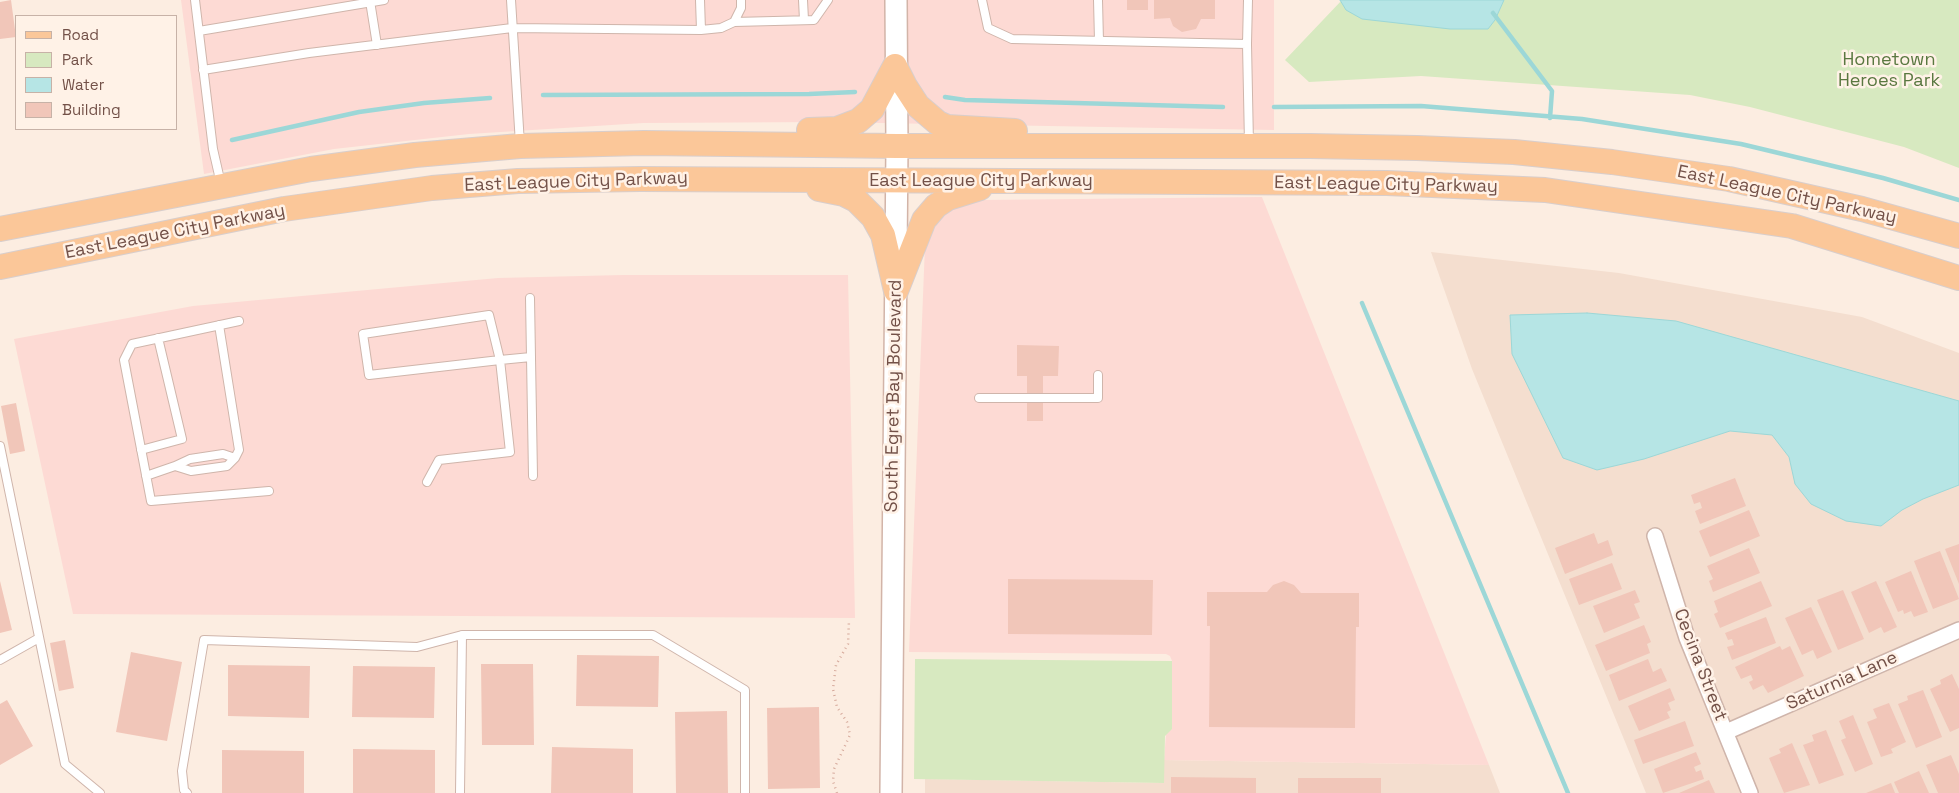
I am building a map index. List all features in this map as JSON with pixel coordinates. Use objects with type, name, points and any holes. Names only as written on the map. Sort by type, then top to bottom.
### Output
[{"type":"main road","name":"South Egret Bay Boulevard","points":[[891,793],[897,146],[896,0]]},
{"type":"main road","points":[[644,143],[682,132],[837,129],[858,121],[872,109],[895,66]]},
{"type":"main road","points":[[895,66],[918,106],[938,123],[947,127],[1013,131],[1083,145]]},
{"type":"main road","name":"East League City Parkway","points":[[0,229],[311,169],[415,155],[520,146],[644,143],[897,146],[1249,146],[1426,148],[1514,152],[1612,162],[1739,181],[1862,209],[1959,236]]},
{"type":"main road","points":[[763,179],[844,194],[862,204],[873,217],[883,235],[896,291]]},
{"type":"main road","name":"East League City Parkway","points":[[0,267],[284,210],[450,186],[518,181],[763,179],[1387,182],[1544,190],[1792,226],[1959,278]]},
{"type":"main road","points":[[896,291],[924,220],[936,206],[948,198],[1003,181]]},
{"type":"street","name":"Cecina Street","points":[[1655,536],[1687,638],[1750,793]]},
{"type":"street","name":"Saturnia Lane","points":[[1726,732],[1959,630]]},
{"type":"lane","points":[[195,0],[213,149],[221,186]]},
{"type":"lane","points":[[199,31],[384,0]]},
{"type":"lane","points":[[511,0],[520,146]]},
{"type":"lane","points":[[700,0],[701,30]]},
{"type":"lane","points":[[734,22],[741,8],[741,0]]},
{"type":"lane","points":[[804,0],[804,20]]},
{"type":"lane","points":[[204,70],[512,28],[701,30],[721,28],[734,22],[814,20],[828,0]]},
{"type":"lane","points":[[982,0],[988,28],[1012,39],[1247,44]]},
{"type":"lane","points":[[1098,0],[1099,41]]},
{"type":"lane","points":[[1248,0],[1249,146]]},
{"type":"lane","points":[[370,1],[377,45]]},
{"type":"lane","points":[[530,298],[533,476]]},
{"type":"lane","points":[[427,482],[439,460],[510,452],[500,360],[489,315],[363,334],[369,375],[500,360],[531,357]]},
{"type":"lane","points":[[239,321],[132,344],[124,360],[151,501],[269,491]]},
{"type":"lane","points":[[175,466],[191,471],[226,466],[235,458],[239,450],[219,325]]},
{"type":"lane","points":[[141,450],[182,439],[158,338]]},
{"type":"lane","points":[[979,398],[1098,398],[1098,375]]},
{"type":"lane","points":[[0,446],[65,764],[100,793]]},
{"type":"lane","points":[[146,476],[190,459],[223,454],[235,458]]},
{"type":"lane","points":[[460,793],[462,635]]},
{"type":"lane","points":[[187,793],[184,790],[182,770],[204,640],[417,647],[462,635],[653,635],[745,690],[745,793]]},
{"type":"lane","points":[[0,660],[39,638]]},
{"type":"path","points":[[837,793],[833,774],[850,735],[847,722],[834,698],[834,675],[836,665],[848,644],[849,620]]},
{"type":"shaded area","points":[[181,0],[1274,0],[1274,130],[823,122],[643,123],[469,134],[334,149],[204,174]]},
{"type":"shaded area","points":[[1262,197],[1489,765],[1164,760],[1172,661],[1170,656],[1166,654],[909,652],[925,245],[940,218],[956,206],[984,200]]},
{"type":"shaded area","points":[[1431,252],[1619,273],[1862,317],[1959,353],[1959,793],[1646,793],[1472,369]]},
{"type":"shaded area","points":[[623,275],[848,275],[855,618],[73,614],[14,339],[193,306],[498,278]]},
{"type":"shaded area","points":[[1164,760],[1489,765],[1500,793],[925,793],[925,779],[1163,783]]},
{"type":"green space","name":"Hometown Heroes Park","points":[[1342,0],[1959,0],[1959,168],[1904,147],[1750,107],[1690,95],[1421,76],[1309,82],[1285,60]]},
{"type":"green space","points":[[915,659],[1172,661],[1172,729],[1165,736],[1164,783],[914,779]]},
{"type":"water","points":[[1340,0],[1504,0],[1495,20],[1488,29],[1450,29],[1362,19],[1346,10]]},
{"type":"water","points":[[1587,313],[1676,321],[1959,401],[1959,485],[1923,499],[1902,510],[1881,526],[1846,521],[1811,504],[1795,484],[1789,457],[1772,435],[1730,431],[1644,459],[1597,470],[1563,458],[1512,354],[1510,315]]},
{"type":"building","points":[[11,0],[15,37],[0,39],[0,2]]},
{"type":"building","points":[[1127,0],[1148,0],[1148,10],[1127,10]]},
{"type":"building","points":[[1154,0],[1215,0],[1215,19],[1201,19],[1196,29],[1182,32],[1173,26],[1170,18],[1154,19]]},
{"type":"building","points":[[1017,345],[1059,346],[1058,376],[1043,376],[1043,421],[1027,421],[1027,376],[1017,376]]},
{"type":"building","points":[[16,403],[25,451],[10,454],[1,406]]},
{"type":"building","points":[[1735,478],[1746,506],[1700,524],[1695,511],[1702,508],[1700,502],[1694,504],[1691,495]]},
{"type":"building","points":[[1749,510],[1760,536],[1710,557],[1699,531]]},
{"type":"building","points":[[1594,533],[1598,544],[1608,540],[1613,555],[1565,574],[1555,548]]},
{"type":"building","points":[[1959,544],[1959,584],[1945,549]]},
{"type":"building","points":[[1749,548],[1760,573],[1713,592],[1709,581],[1713,579],[1707,566]]},
{"type":"building","points":[[1940,551],[1959,599],[1933,609],[1914,561]]},
{"type":"building","points":[[1612,563],[1622,589],[1579,605],[1569,579]]},
{"type":"building","points":[[1911,571],[1928,612],[1914,617],[1911,611],[1904,614],[1903,610],[1898,612],[1885,582]]},
{"type":"building","points":[[1008,579],[1153,580],[1152,635],[1008,634]]},
{"type":"building","points":[[0,581],[12,630],[0,633]]},
{"type":"building","points":[[1284,581],[1294,585],[1301,593],[1359,593],[1359,627],[1356,627],[1355,728],[1209,727],[1210,626],[1207,626],[1207,592],[1267,592],[1273,585]]},
{"type":"building","points":[[1761,581],[1772,606],[1720,628],[1714,614],[1718,612],[1714,601]]},
{"type":"building","points":[[1876,581],[1897,627],[1884,633],[1881,627],[1869,633],[1851,592]]},
{"type":"building","points":[[1635,590],[1640,602],[1634,604],[1640,618],[1604,633],[1593,606]]},
{"type":"building","points":[[1843,590],[1864,639],[1838,650],[1817,600]]},
{"type":"building","points":[[1811,607],[1832,652],[1817,659],[1813,650],[1802,655],[1785,618]]},
{"type":"building","points":[[1766,617],[1776,643],[1732,660],[1727,647],[1734,645],[1732,639],[1728,640],[1725,633]]},
{"type":"building","points":[[1644,625],[1651,642],[1647,644],[1650,653],[1606,671],[1595,645]]},
{"type":"building","points":[[65,640],[74,688],[59,691],[50,643]]},
{"type":"building","points":[[1780,646],[1782,650],[1790,646],[1804,676],[1768,693],[1763,685],[1753,690],[1749,682],[1753,680],[1751,675],[1741,679],[1735,667]]},
{"type":"building","points":[[131,652],[182,662],[167,741],[116,732]]},
{"type":"building","points":[[577,655],[659,656],[658,707],[576,706]]},
{"type":"building","points":[[1648,659],[1653,672],[1661,668],[1667,681],[1619,701],[1609,675]]},
{"type":"building","points":[[481,664],[533,664],[534,745],[482,745]]},
{"type":"building","points":[[228,665],[310,666],[309,718],[228,716]]},
{"type":"building","points":[[353,666],[435,667],[434,718],[352,717]]},
{"type":"building","points":[[1952,674],[1959,689],[1959,728],[1950,732],[1930,689],[1941,684],[1940,680]]},
{"type":"building","points":[[1670,688],[1675,700],[1668,703],[1671,710],[1667,712],[1670,718],[1639,731],[1628,706]]},
{"type":"building","points":[[1923,690],[1942,737],[1916,748],[1898,704],[1908,700],[1907,696]]},
{"type":"building","points":[[7,700],[33,746],[0,765],[0,704]]},
{"type":"building","points":[[1889,703],[1906,742],[1891,749],[1893,753],[1881,757],[1867,722],[1877,718],[1873,709]]},
{"type":"building","points":[[819,707],[820,788],[768,789],[767,708]]},
{"type":"building","points":[[727,711],[728,793],[676,793],[675,712]]},
{"type":"building","points":[[1853,715],[1873,764],[1855,772],[1841,740],[1846,738],[1839,721]]},
{"type":"building","points":[[1685,721],[1694,746],[1643,764],[1634,740]]},
{"type":"building","points":[[1826,730],[1844,775],[1819,784],[1803,745],[1814,741],[1812,735]]},
{"type":"building","points":[[1792,743],[1810,785],[1784,793],[1769,758],[1781,753],[1779,749]]},
{"type":"building","points":[[552,747],[633,749],[633,793],[551,793]]},
{"type":"building","points":[[353,749],[435,750],[435,793],[353,793]]},
{"type":"building","points":[[222,750],[304,751],[304,793],[222,793]]},
{"type":"building","points":[[1696,752],[1701,764],[1694,767],[1696,772],[1701,770],[1704,779],[1663,793],[1654,769]]},
{"type":"building","points":[[1951,755],[1959,774],[1959,793],[1938,793],[1926,765]]},
{"type":"building","points":[[1919,771],[1929,793],[1899,793],[1894,782]]},
{"type":"building","points":[[1171,777],[1256,778],[1256,793],[1171,793]]},
{"type":"building","points":[[1298,778],[1381,778],[1381,793],[1298,793]]},
{"type":"building","points":[[1709,780],[1715,793],[1679,793]]},
{"type":"building","points":[[1891,783],[1895,793],[1866,793]]},
{"type":"waterway","points":[[1493,13],[1552,91],[1550,118]]},
{"type":"waterway","points":[[543,95],[809,94],[855,92]]},
{"type":"waterway","points":[[945,97],[965,100],[1223,107]]},
{"type":"waterway","points":[[232,140],[359,112],[424,103],[490,98]]},
{"type":"waterway","points":[[1274,107],[1421,106],[1582,119],[1741,144],[1883,178],[1959,200]]},
{"type":"waterway","points":[[1362,303],[1568,793]]}]
